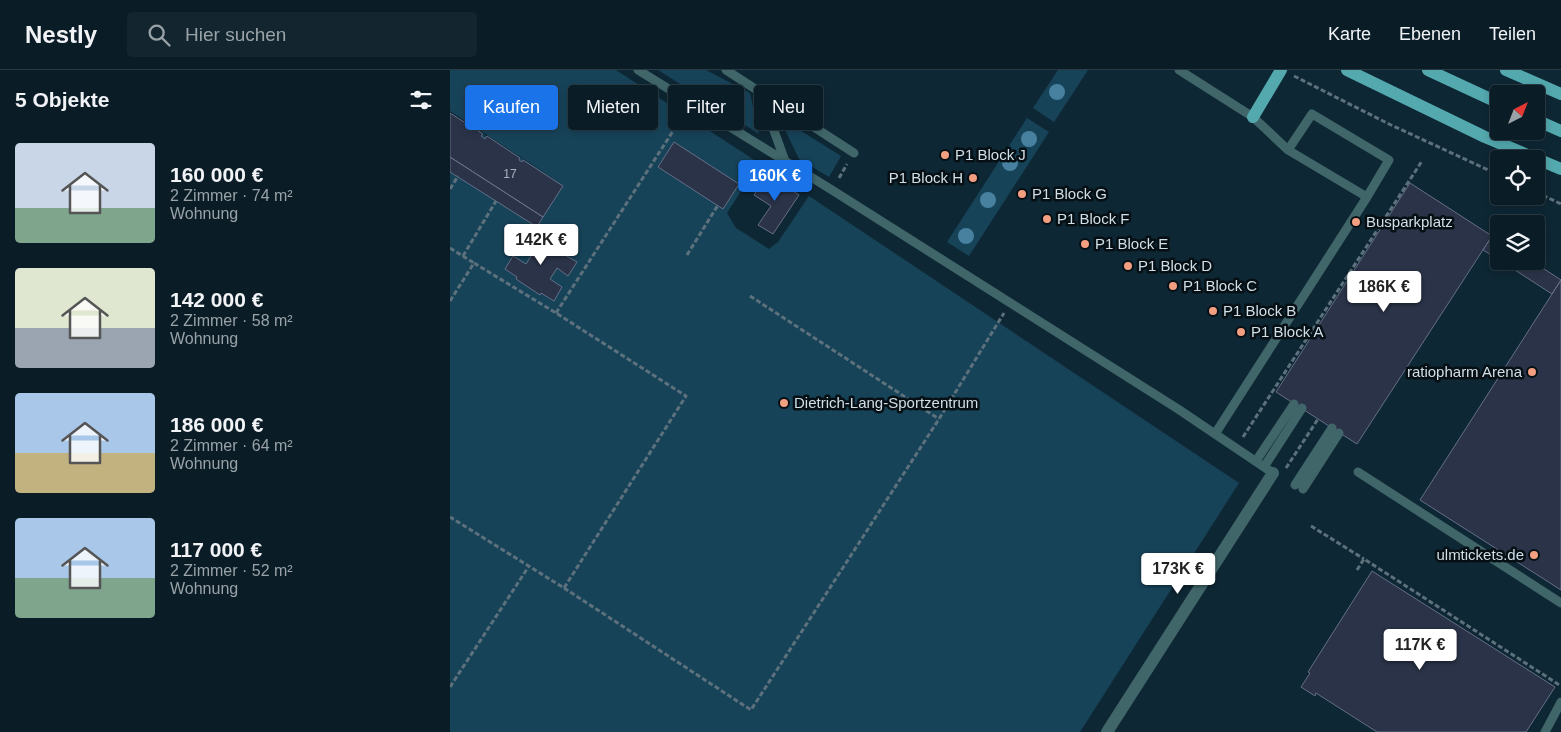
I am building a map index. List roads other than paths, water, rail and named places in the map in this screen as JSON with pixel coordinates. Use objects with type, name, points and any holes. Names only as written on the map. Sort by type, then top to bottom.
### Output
[{"type":"main road","points":[[1347,70],[1485,137],[1561,169]]},
{"type":"main road","points":[[1428,70],[1490,99]]},
{"type":"main road","points":[[1506,70],[1561,94]]},
{"type":"main road","points":[[1253,117],[1286,72]]},
{"type":"main road","points":[[1545,124],[1561,131]]},
{"type":"street","points":[[1107,732],[1274,469]]},
{"type":"lane","points":[[638,70],[785,160],[1256,461],[1274,469],[1278,444],[1298,406],[1256,461]]},
{"type":"lane","points":[[726,70],[754,88]]},
{"type":"lane","points":[[1179,70],[1253,117],[1288,150],[1367,198]]},
{"type":"lane","points":[[1215,434],[1367,198],[1389,160],[1312,114],[1288,150]]},
{"type":"lane","points":[[774,130],[785,160]]},
{"type":"lane","points":[[819,130],[854,153]]},
{"type":"lane","points":[[1335,430],[1299,487],[1309,462],[1335,430]]},
{"type":"lane","points":[[1358,472],[1561,603]]},
{"type":"lane","points":[[1545,732],[1561,702]]},
{"type":"place","name":"P1 Block J","points":[[945,155]]},
{"type":"place","name":"P1 Block H","points":[[973,178]]},
{"type":"place","name":"P1 Block G","points":[[1022,194]]},
{"type":"place","name":"P1 Block F","points":[[1047,219]]},
{"type":"place","name":"Busparkplatz","points":[[1356,222]]},
{"type":"place","name":"P1 Block E","points":[[1085,244]]},
{"type":"place","name":"P1 Block D","points":[[1128,266]]},
{"type":"place","name":"P1 Block C","points":[[1173,286]]},
{"type":"place","name":"P1 Block B","points":[[1213,311]]},
{"type":"place","name":"P1 Block A","points":[[1241,332]]},
{"type":"place","name":"ratiopharm Arena","points":[[1532,372]]},
{"type":"place","name":"Dietrich-Lang-Sportzentrum","points":[[784,403]]},
{"type":"place","name":"ulmtickets.de","points":[[1534,555]]}]
